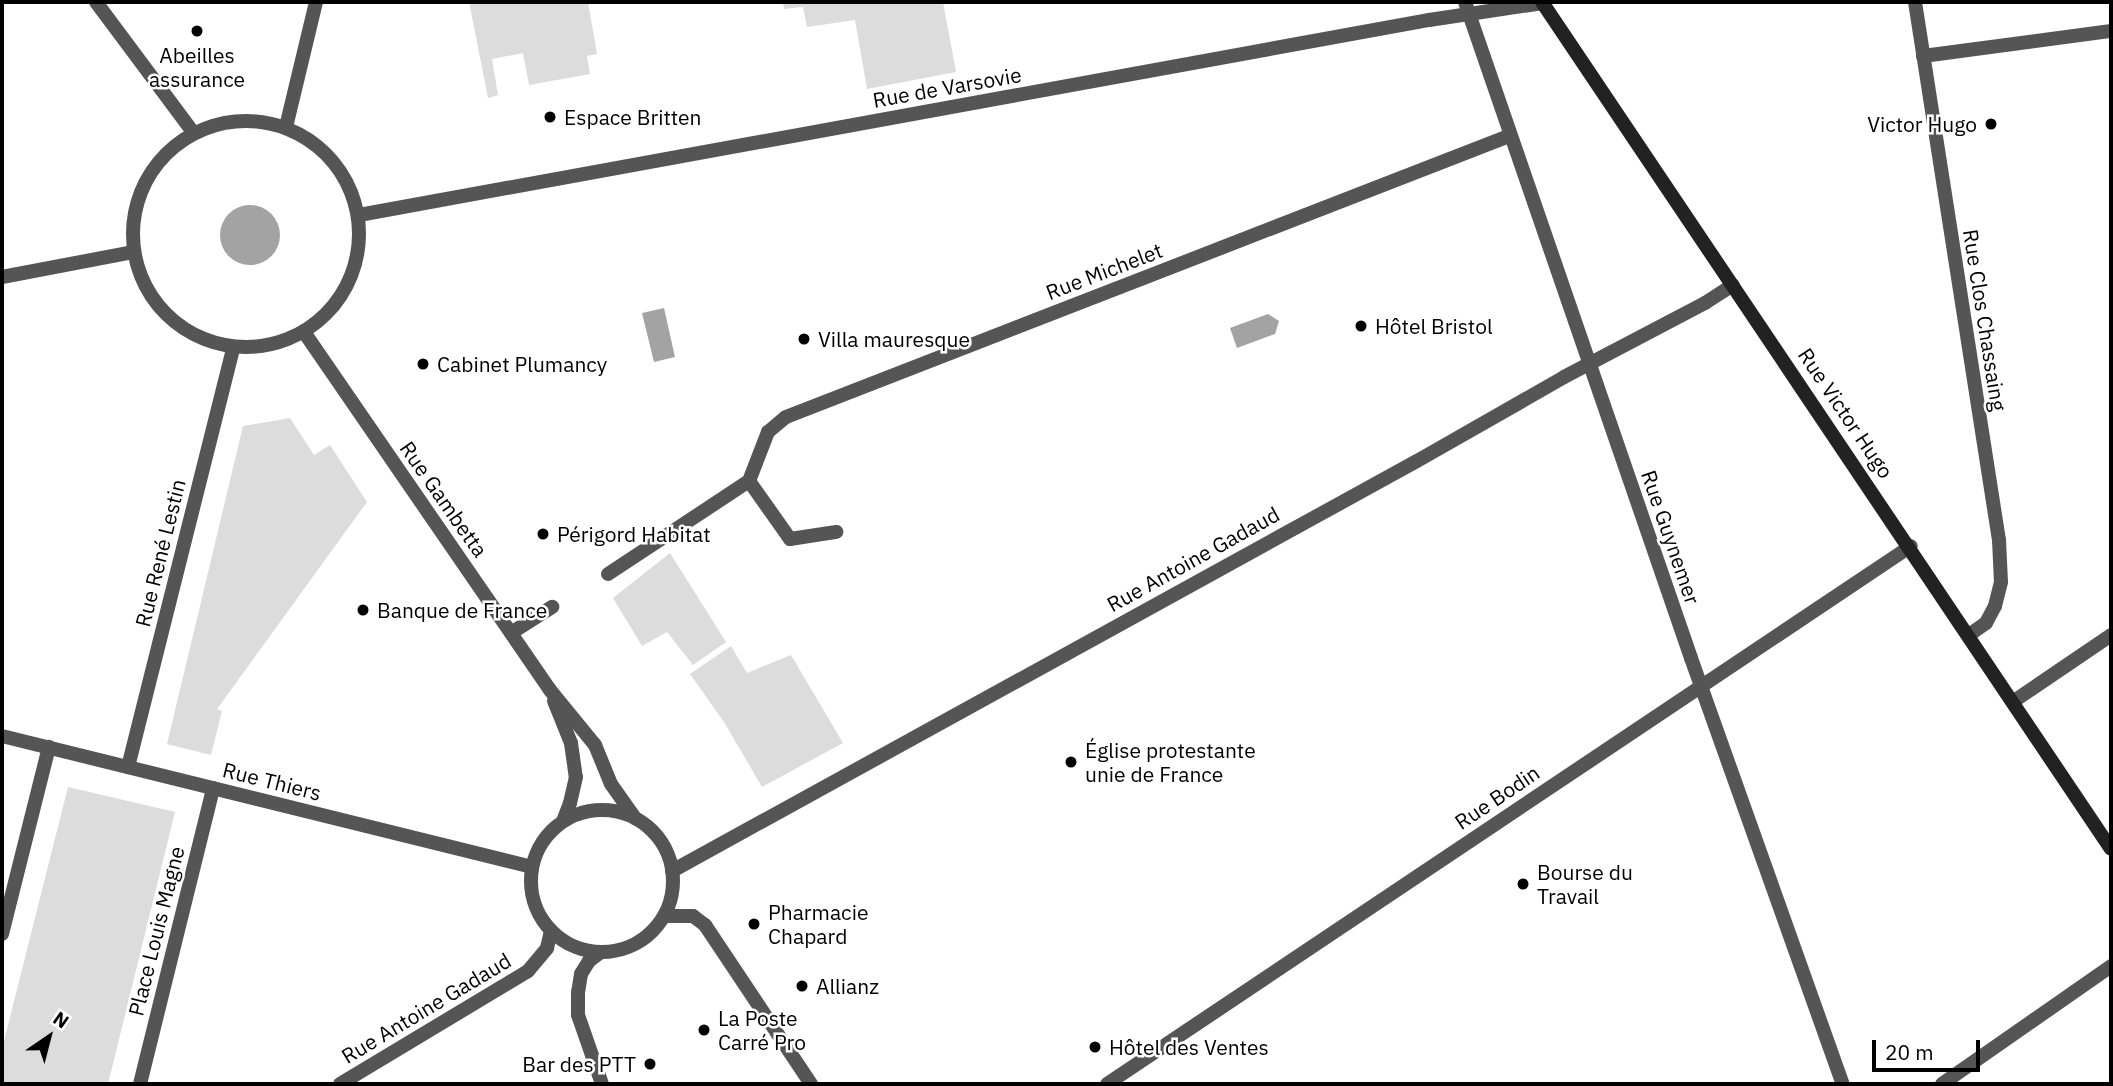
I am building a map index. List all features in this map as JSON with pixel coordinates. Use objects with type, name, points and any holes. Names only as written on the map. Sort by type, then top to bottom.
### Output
[{"type":"main road","name":"Rue Victor Hugo","points":[[1543,2],[1911,546],[2111,849]]},
{"type":"street","points":[[96,2],[192,132]]},
{"type":"street","points":[[286,127],[316,2]]},
{"type":"street","name":"Rue de Varsovie","points":[[359,215],[1467,7],[1543,2]]},
{"type":"street","name":"Rue Clos Chassaing","points":[[1915,2],[1999,540],[2001,582],[1995,606],[1986,623],[1969,635]]},
{"type":"street","name":"Rue Guynemer","points":[[1467,7],[1509,136],[1700,686],[1843,1084]]},
{"type":"street","points":[[1923,56],[2111,31]]},
{"type":"street","points":[[254,120],[286,127],[312,141],[334,161],[349,187],[359,215],[359,248],[350,280],[332,308],[304,332],[282,342],[233,349],[193,335],[165,314],[144,285],[133,251],[133,216],[144,182],[164,154],[192,132],[223,122],[254,120]]},
{"type":"street","name":"Rue Michelet","points":[[749,481],[768,432],[786,417],[1509,136]]},
{"type":"street","points":[[2,277],[133,251]]},
{"type":"street","name":"Rue Antoine Gadaud","points":[[672,871],[1705,303],[1733,285]]},
{"type":"street","name":"Rue Gambetta","points":[[304,332],[550,690],[595,745],[611,784],[635,818]]},
{"type":"street","name":"Rue René Lestin","points":[[128,767],[233,349]]},
{"type":"street","points":[[608,574],[749,481],[790,539],[836,532]]},
{"type":"street","name":"Rue Bodin","points":[[1107,1084],[1911,546]]},
{"type":"street","points":[[511,633],[552,607]]},
{"type":"street","points":[[2014,701],[2111,635]]},
{"type":"street","name":"Rue Gambetta","points":[[550,690],[571,743],[576,776],[563,821]]},
{"type":"street","name":"Rue Thiers","points":[[2,736],[532,867]]},
{"type":"street","points":[[2,933],[48,747]]},
{"type":"street","name":"Place Louis Magne","points":[[141,1084],[213,788]]},
{"type":"street","points":[[601,952],[574,945],[551,930],[537,911],[531,889],[532,867],[538,849],[563,821],[598,810],[618,811],[635,818],[653,832],[666,850],[672,871],[672,894],[664,916],[638,943],[601,952],[589,961],[580,974],[578,1015],[602,1084]]},
{"type":"street","points":[[664,916],[693,916],[705,925],[811,1084]]},
{"type":"street","name":"Rue Antoine Gadaud","points":[[340,1084],[528,971],[547,948],[551,930]]},
{"type":"street","points":[[1942,1084],[1962,1078],[2111,966]]},
{"type":"shaded area","points":[[469,2],[588,2],[597,54],[587,56],[590,74],[529,85],[523,53],[492,59],[498,95],[488,98]]},
{"type":"shaded area","points":[[783,2],[943,2],[956,72],[867,89],[855,20],[807,27],[803,7],[784,9]]},
{"type":"shaded area","points":[[250,205],[267,210],[275,218],[280,235],[275,252],[267,260],[250,265],[233,260],[225,252],[220,235],[225,218],[233,210]]},
{"type":"shaded area","points":[[664,308],[675,357],[654,362],[642,313]]},
{"type":"shaded area","points":[[1268,314],[1279,321],[1275,334],[1237,348],[1230,328]]},
{"type":"shaded area","points":[[290,418],[314,455],[330,445],[367,502],[217,709],[222,711],[211,755],[167,744],[243,426]]},
{"type":"shaded area","points":[[670,553],[726,642],[693,665],[667,632],[642,646],[613,598]]},
{"type":"shaded area","points":[[731,646],[747,673],[791,655],[843,743],[762,787],[724,722],[690,674]]},
{"type":"shaded area","points":[[68,787],[175,812],[108,1084],[2,1084],[2,1049]]},
{"type":"place","name":"Abeilles assurance","points":[[197,31]]},
{"type":"place","name":"Espace Britten","points":[[550,117]]},
{"type":"place","name":"Victor Hugo","points":[[1991,124]]},
{"type":"place","name":"Hôtel Bristol","points":[[1361,326]]},
{"type":"place","name":"Villa mauresque","points":[[804,339]]},
{"type":"place","name":"Cabinet Plumancy","points":[[423,364]]},
{"type":"place","name":"Périgord Habitat","points":[[543,534]]},
{"type":"place","name":"Banque de France","points":[[363,610]]},
{"type":"place","name":"Église protestante unie de France","points":[[1071,762]]},
{"type":"place","name":"Bourse du Travail","points":[[1523,884]]},
{"type":"place","name":"Pharmacie Chapard","points":[[754,924]]},
{"type":"place","name":"Allianz","points":[[802,986]]},
{"type":"place","name":"La Poste Carré Pro","points":[[704,1030]]},
{"type":"place","name":"Hôtel des Ventes","points":[[1095,1047]]},
{"type":"place","name":"Bar des PTT","points":[[650,1064]]}]
